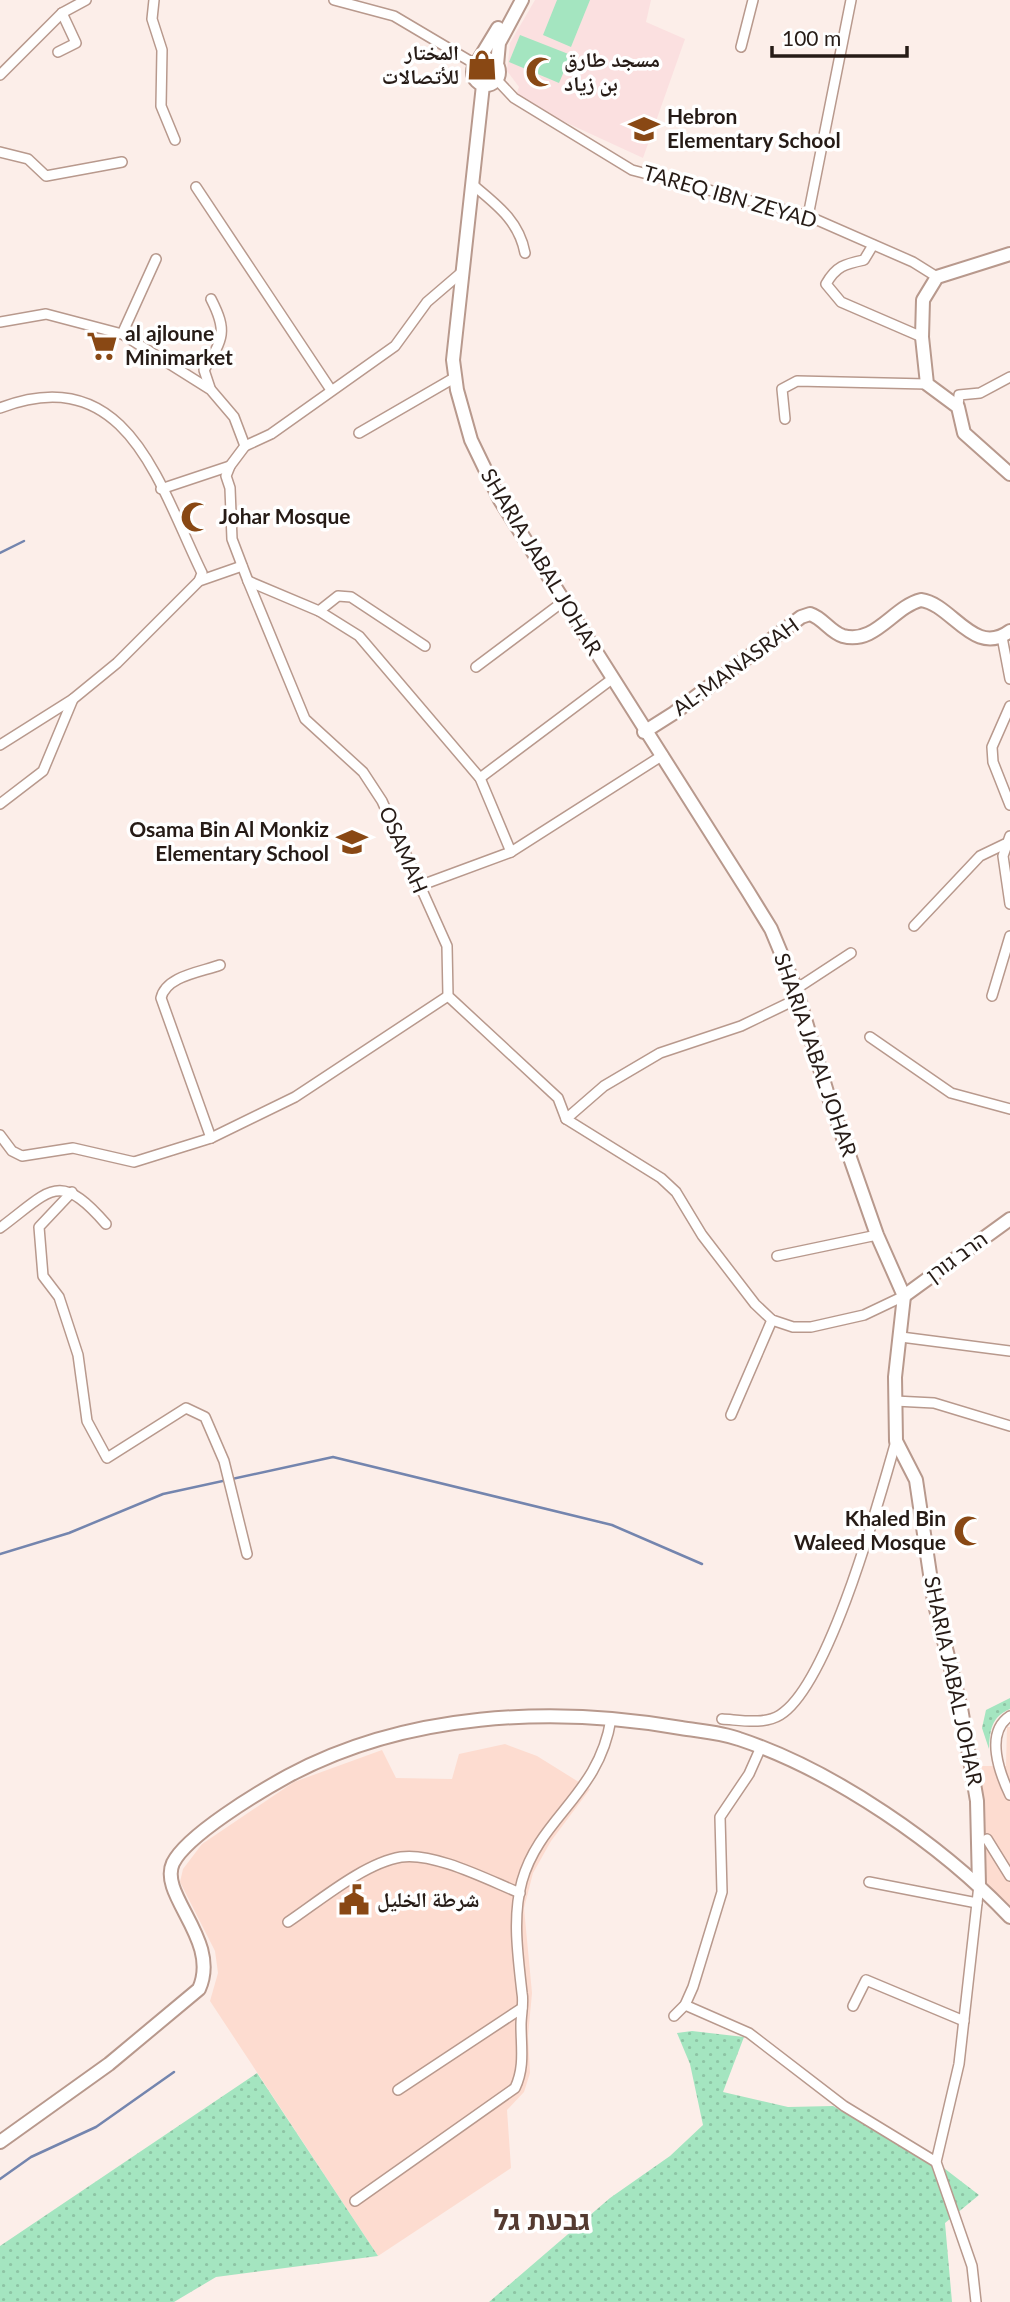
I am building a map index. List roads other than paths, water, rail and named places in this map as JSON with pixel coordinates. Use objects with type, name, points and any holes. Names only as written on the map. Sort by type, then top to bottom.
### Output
[{"type":"street","points":[[0,75],[62,13],[86,0]]},
{"type":"street","points":[[154,0],[152,19],[162,50],[161,106],[175,140]]},
{"type":"street","points":[[334,0],[354,2],[394,16],[476,63],[488,59],[497,65]]},
{"type":"street","points":[[514,0],[476,63],[474,79],[482,85],[497,80],[499,43],[522,0]]},
{"type":"street","points":[[741,47],[753,0]]},
{"type":"street","points":[[808,216],[851,0]]},
{"type":"street","points":[[58,52],[76,43],[62,13]]},
{"type":"street","name":"TAREQ IBN ZEYAD","points":[[497,80],[514,98],[632,170],[808,216],[937,277]]},
{"type":"street","name":"SHARIA JABAL JOHAR","points":[[482,85],[453,360],[454,379],[467,430],[483,467],[564,601],[644,732],[663,755],[771,929],[798,993],[827,1092],[877,1235],[904,1296],[895,1377],[896,1441],[916,1480],[934,1601],[961,1708],[977,1801],[979,1885]]},
{"type":"street","points":[[0,152],[28,159],[46,176],[122,162]]},
{"type":"street","points":[[473,185],[509,215],[522,236],[525,253]]},
{"type":"street","points":[[196,187],[331,390]]},
{"type":"street","points":[[873,245],[864,260],[841,265],[834,270],[826,284],[841,302],[922,337]]},
{"type":"street","points":[[928,384],[922,337],[923,300],[937,277],[1010,254]]},
{"type":"street","points":[[122,334],[156,259]]},
{"type":"street","points":[[161,489],[230,466],[246,446],[271,434],[401,341],[427,302],[462,272]]},
{"type":"street","points":[[211,299],[224,324],[221,338],[204,370],[211,390]]},
{"type":"street","points":[[1,321],[46,314],[122,334],[211,390],[234,417],[246,446]]},
{"type":"street","points":[[1010,377],[980,393],[959,395],[958,407],[964,433],[1010,474]]},
{"type":"street","points":[[359,433],[454,379]]},
{"type":"street","points":[[785,419],[782,389],[797,381],[928,384],[958,407]]},
{"type":"street","points":[[0,408],[43,397],[65,398],[96,408],[115,419],[137,442],[202,573],[199,581],[117,663],[73,698],[0,745]]},
{"type":"street","name":"OSAMAH","points":[[230,466],[226,480],[230,488],[232,539],[247,581],[305,719],[370,781],[447,946],[447,996]]},
{"type":"street","points":[[199,581],[242,566]]},
{"type":"street","points":[[247,581],[319,611],[359,636],[480,778],[511,852]]},
{"type":"street","points":[[319,611],[338,596],[351,597],[425,646]]},
{"type":"street","name":"AL-MANASRAH","points":[[644,732],[674,713],[801,617],[810,614],[822,620],[837,634],[859,637],[872,633],[915,602],[926,600],[957,625],[981,637],[1006,634]]},
{"type":"street","points":[[476,667],[564,601]]},
{"type":"street","points":[[1006,634],[1010,679]]},
{"type":"street","points":[[480,778],[612,679]]},
{"type":"street","points":[[0,804],[43,771],[73,698]]},
{"type":"street","points":[[1010,706],[992,747],[993,762],[1010,805]]},
{"type":"street","points":[[423,898],[419,886],[511,852],[663,755]]},
{"type":"street","points":[[1008,840],[1003,856],[1010,904]]},
{"type":"street","points":[[914,926],[980,856],[1008,840]]},
{"type":"street","points":[[992,996],[1010,936]]},
{"type":"street","points":[[566,1118],[604,1086],[660,1053],[741,1026],[798,993],[851,953]]},
{"type":"street","points":[[211,1138],[161,998],[164,989],[172,982],[220,965]]},
{"type":"street","points":[[0,1135],[12,1151],[22,1156],[73,1148],[134,1162],[211,1138],[295,1097],[447,996],[558,1098],[566,1118],[661,1178],[676,1192],[702,1236],[755,1304],[772,1320],[786,1326],[809,1327],[864,1315],[904,1296]]},
{"type":"street","points":[[870,1037],[951,1093],[1010,1110]]},
{"type":"street","points":[[72,1192],[39,1227],[43,1276],[59,1297],[78,1355],[87,1421],[107,1458],[186,1408],[205,1418],[224,1461],[247,1554]]},
{"type":"street","points":[[0,1228],[48,1193],[72,1192],[82,1197],[106,1224]]},
{"type":"street","name":"הרב גורן","points":[[904,1296],[1010,1219]]},
{"type":"street","points":[[777,1256],[877,1235]]},
{"type":"street","points":[[731,1415],[772,1320]]},
{"type":"street","points":[[901,1337],[1010,1351]]},
{"type":"street","points":[[895,1401],[934,1403],[1010,1426]]},
{"type":"street","points":[[722,1719],[767,1720],[781,1714],[808,1684],[854,1573],[896,1441]]},
{"type":"street","points":[[0,2141],[109,2064],[200,1989],[204,1979],[202,1950],[172,1885],[171,1873],[180,1854],[239,1806],[289,1776],[327,1758],[420,1730],[510,1718],[558,1716],[611,1719],[736,1738],[816,1772],[900,1825],[979,1885],[1010,1917]]},
{"type":"street","points":[[1010,1716],[997,1737],[996,1749],[997,1763],[1010,1796]]},
{"type":"street","points":[[355,2201],[515,2088],[522,2068],[522,2008],[516,1918],[520,1893],[536,1848],[592,1776],[606,1744],[611,1719]]},
{"type":"street","points":[[674,2016],[685,2006],[722,1892],[720,1817],[749,1774],[761,1748]]},
{"type":"street","points":[[987,1839],[1010,1876]]},
{"type":"street","points":[[288,1922],[342,1885],[400,1857],[434,1860],[520,1893]]},
{"type":"street","points":[[869,1882],[977,1903]]},
{"type":"street","points":[[976,2302],[972,2266],[936,2162],[959,2064],[979,1885]]},
{"type":"street","points":[[853,2006],[866,1980],[964,2021]]},
{"type":"street","points":[[685,2006],[749,2033],[844,2106],[936,2162]]},
{"type":"street","points":[[398,2090],[522,2008]]},
{"type":"waterway","points":[[0,553],[24,541]]},
{"type":"waterway","points":[[0,1554],[69,1533],[163,1494],[333,1457],[612,1525],[702,1564]]},
{"type":"waterway","points":[[0,2179],[31,2157],[96,2127],[174,2072]]},
{"type":"place","name":"المختار للأتصالات","points":[[482,65]]},
{"type":"place","name":"مسجد طارق بن زياد","points":[[541,72]]},
{"type":"place","name":"Hebron Elementary School","points":[[644,129]]},
{"type":"place","name":"al ajloune Minimarket","points":[[102,346]]},
{"type":"place","name":"Johar Mosque","points":[[196,517]]},
{"type":"place","name":"Osama Bin Al Monkiz Elementary School","points":[[352,842]]},
{"type":"place","name":"Khaled Bin Waleed Mosque","points":[[969,1531]]},
{"type":"place","name":"شرطة الخليل","points":[[354,1900]]},
{"type":"district","name":"גבעת גל","points":[[542,2220]]}]
